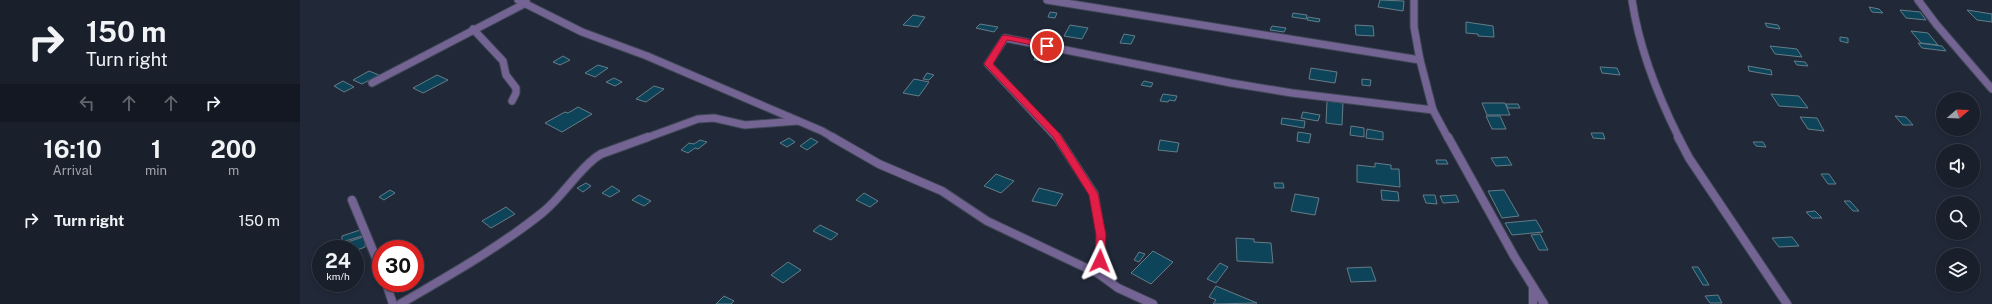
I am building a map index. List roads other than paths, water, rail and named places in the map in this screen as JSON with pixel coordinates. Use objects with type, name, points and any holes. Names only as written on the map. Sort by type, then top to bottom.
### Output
[{"type":"street","points":[[1047,0],[1144,14],[1279,38],[1420,60]]},
{"type":"street","points":[[1414,0],[1414,27],[1420,60],[1433,110],[1514,256],[1544,304]]},
{"type":"street","points":[[1632,0],[1636,28],[1649,68],[1676,132],[1689,158],[1760,266],[1788,304]]},
{"type":"street","points":[[1918,0],[1936,24],[1992,89]]},
{"type":"street","points":[[372,83],[523,1],[582,32],[647,56],[828,134],[879,164],[942,191],[987,221],[1099,274],[1118,288],[1153,304]]},
{"type":"street","points":[[473,29],[503,61],[506,75],[516,88],[516,93],[512,101]]},
{"type":"street","points":[[1099,274],[1101,235],[1094,194],[1056,136],[988,64],[1005,38],[1231,83],[1292,93],[1433,110]]},
{"type":"street","points":[[400,304],[473,261],[539,215],[562,195],[588,163],[601,154],[698,119],[714,118],[745,125],[799,121]]},
{"type":"street","points":[[352,200],[372,248]]},
{"type":"street","points":[[1533,288],[1533,304]]},
{"type":"street","points":[[389,292],[393,304]]}]
